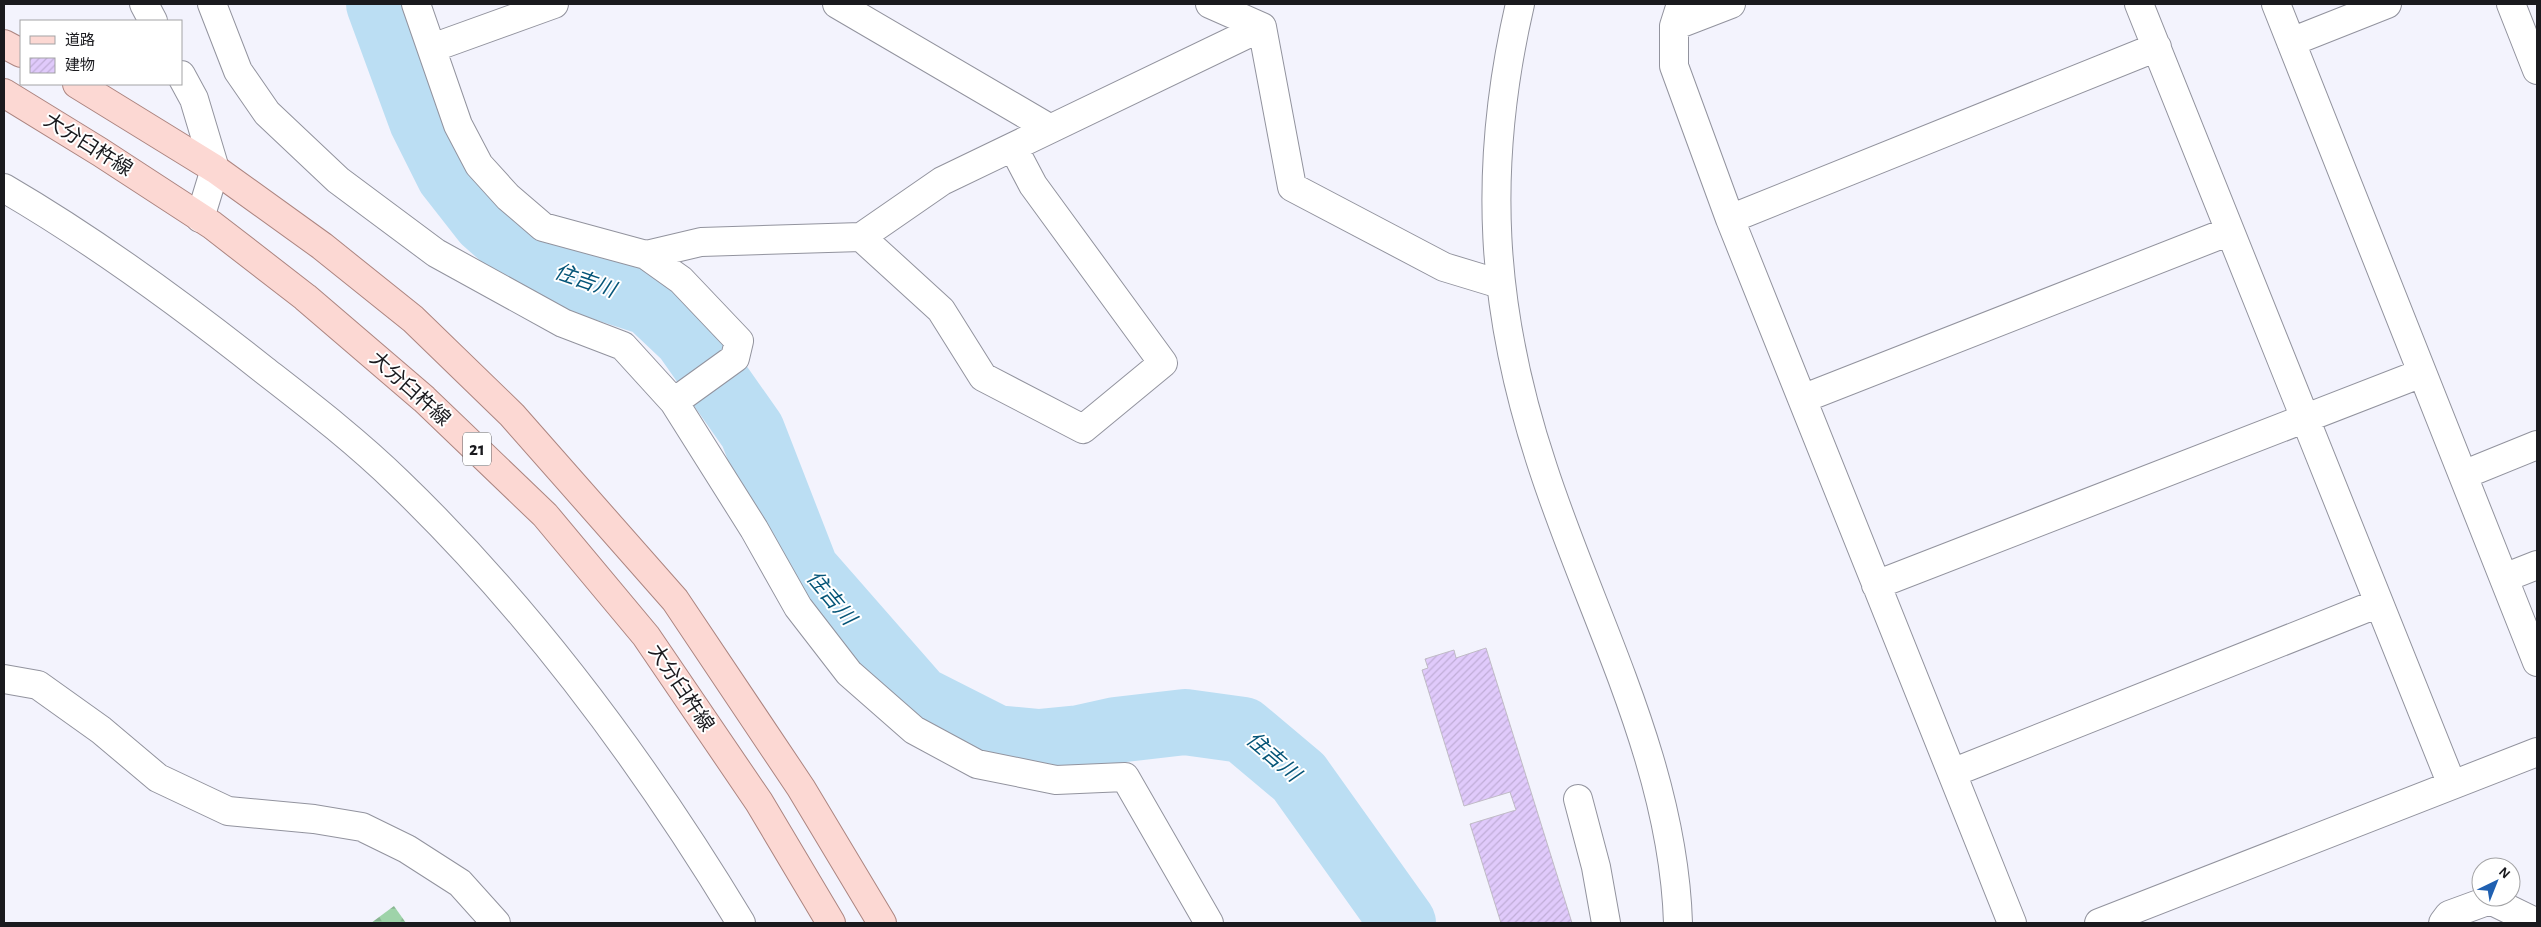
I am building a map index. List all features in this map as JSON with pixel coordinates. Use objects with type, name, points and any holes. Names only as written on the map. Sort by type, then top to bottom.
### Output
[{"type":"main road","points":[[4,44],[20,52]]},
{"type":"main road","name":"21","points":[[79,85],[215,169],[322,246],[413,319],[512,415],[675,600],[801,788],[882,923]]},
{"type":"main road","name":"大分臼杵線","points":[[4,93],[100,152],[200,218],[305,297],[417,393],[545,515],[646,636],[759,802],[831,923]]},
{"type":"street","points":[[144,4],[153,20]]},
{"type":"street","points":[[212,4],[238,71],[267,113],[338,180],[436,253],[563,323],[624,346],[683,395],[754,530],[798,607],[849,673],[914,730],[977,764],[1056,780],[1125,778],[1209,923]]},
{"type":"street","points":[[416,4],[458,125],[479,165],[508,197],[543,227],[646,255],[681,280],[739,341],[735,358],[683,395]]},
{"type":"street","points":[[432,48],[554,4]]},
{"type":"street","points":[[837,4],[1049,128]]},
{"type":"street","points":[[1210,4],[1262,27]]},
{"type":"street","points":[[1520,4],[1508,67],[1497,164],[1495,218],[1500,284],[1517,378],[1540,460],[1628,691],[1645,744],[1670,848],[1678,899],[1678,923]]},
{"type":"street","points":[[1731,4],[1678,15],[1674,66],[1730,219],[2012,923]]},
{"type":"street","points":[[2139,4],[2452,785]]},
{"type":"street","points":[[2276,4],[2537,662]]},
{"type":"street","points":[[2291,42],[2387,4]]},
{"type":"street","points":[[2511,4],[2537,70]]},
{"type":"street","points":[[646,255],[701,242],[861,237],[942,182],[1049,128],[1262,27]]},
{"type":"street","points":[[1262,27],[1292,187],[1444,268],[1500,284]]},
{"type":"street","points":[[1730,219],[2157,47]]},
{"type":"street","points":[[182,77],[194,99],[215,169],[200,218]]},
{"type":"street","points":[[861,237],[941,310],[983,377],[1083,429],[1163,362],[1033,185],[1013,147]]},
{"type":"street","points":[[4,188],[55,218],[198,318],[300,398],[397,481],[488,576],[575,679],[664,800],[742,923]]},
{"type":"street","points":[[1802,399],[2230,232]]},
{"type":"street","points":[[1876,585],[2422,373]]},
{"type":"street","points":[[2463,475],[2537,445]]},
{"type":"street","points":[[2504,578],[2537,565]]},
{"type":"street","points":[[1952,773],[2379,603]]},
{"type":"street","points":[[4,679],[38,685],[101,730],[158,778],[228,811],[314,819],[362,827],[407,849],[460,883],[496,923]]},
{"type":"street","points":[[2099,923],[2537,752]]},
{"type":"street","points":[[1578,799],[1596,867],[1606,923]]},
{"type":"street","points":[[2443,923],[2450,915],[2490,900],[2537,923]]},
{"type":"green space","points":[[394,906],[406,923],[371,923]]},
{"type":"building","points":[[1486,648],[1572,923],[1501,923],[1470,824],[1516,810],[1510,792],[1464,806],[1422,670],[1428,668],[1425,659],[1454,650],[1456,658]]},
{"type":"waterway","name":"住吉川","points":[[379,4],[422,121],[449,175],[485,221],[525,256],[555,272],[650,303],[686,337],[752,431],[806,570],[919,699],[996,738],[1039,742],[1080,738],[1116,730],[1185,722],[1243,730],[1299,777],[1403,923]]}]
